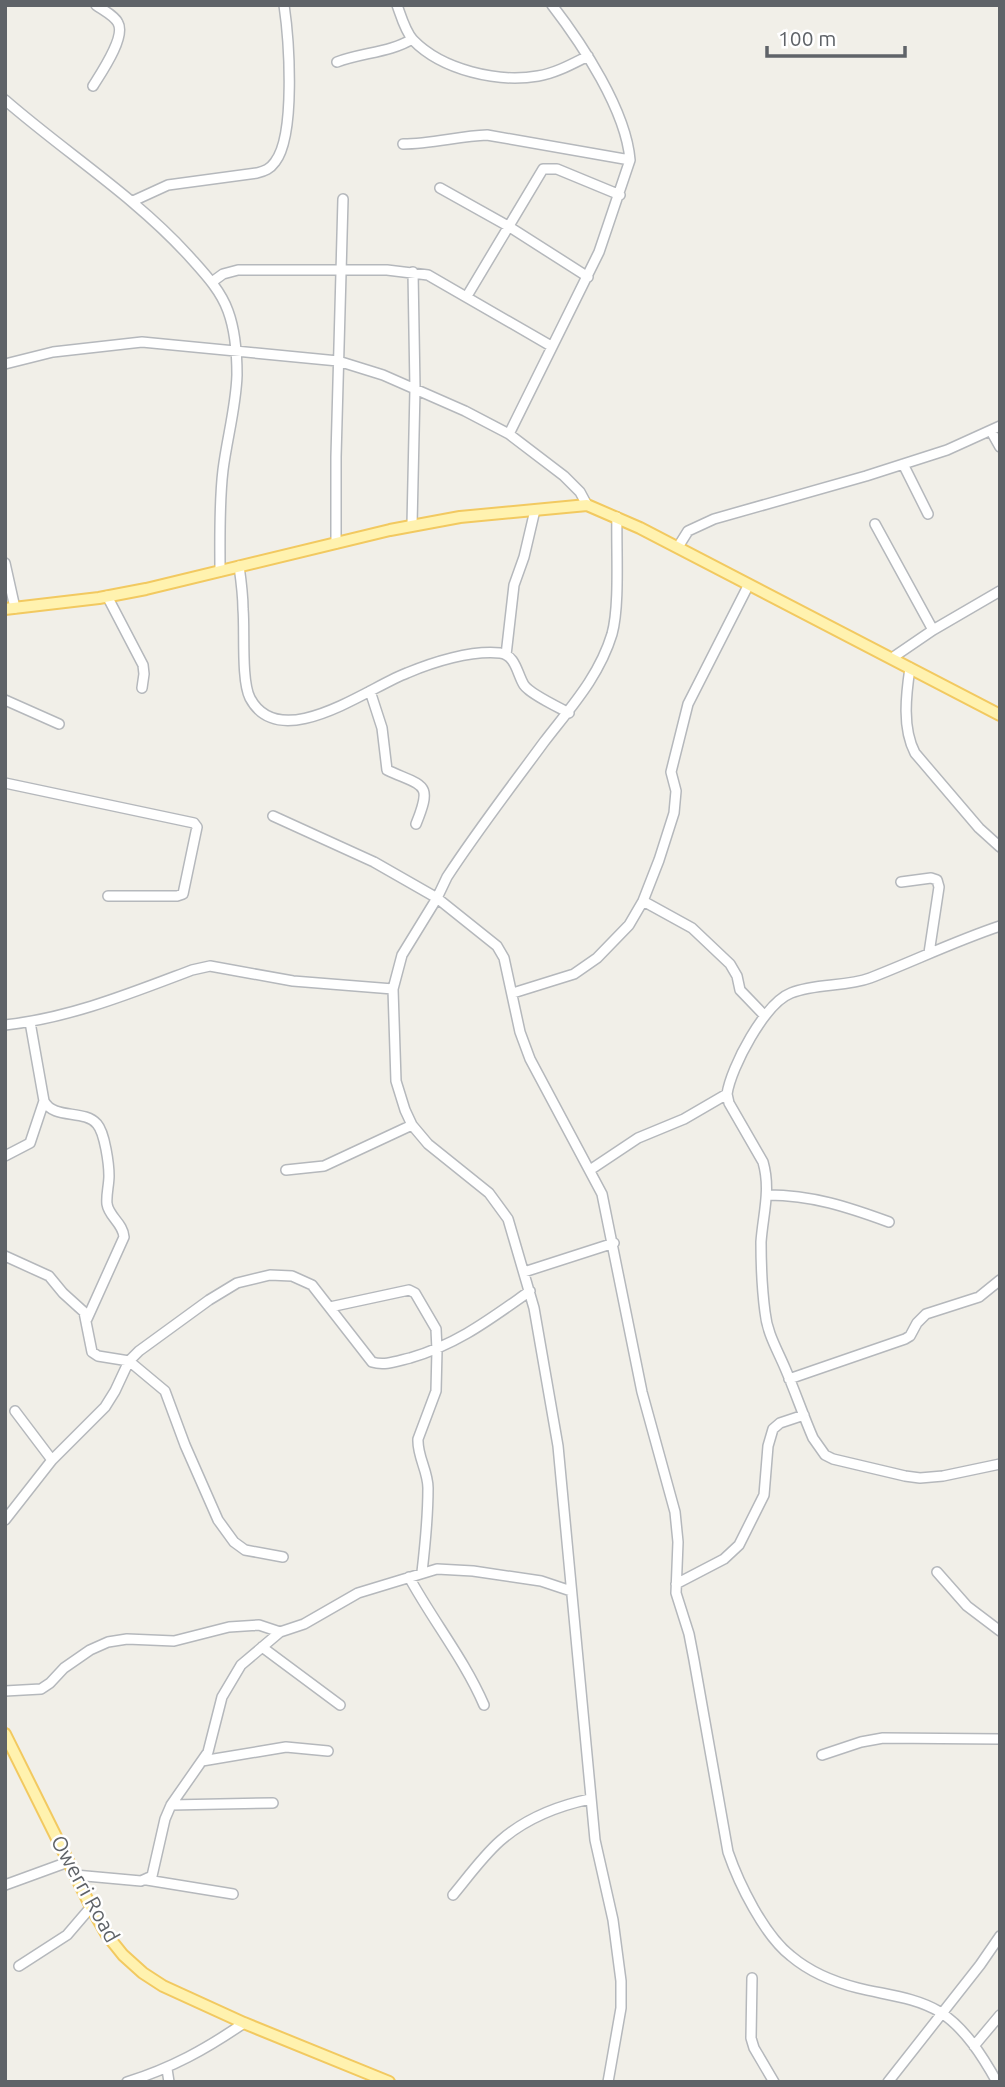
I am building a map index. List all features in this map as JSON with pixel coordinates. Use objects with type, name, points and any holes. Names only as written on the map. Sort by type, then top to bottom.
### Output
[{"type":"main road","points":[[10,608],[107,596],[412,525],[460,517],[587,505],[617,516],[678,547],[748,586],[1000,715]]},
{"type":"main road","name":"Owerri Road","points":[[5,1734],[91,1907],[107,1935],[123,1955],[163,1986],[244,2023],[389,2082]]},
{"type":"street","points":[[93,86],[117,45],[120,31],[117,21],[96,5]]},
{"type":"street","points":[[133,201],[169,185],[257,173],[270,169],[277,161],[288,115],[288,55],[284,5]]},
{"type":"street","points":[[397,5],[412,39],[452,65],[513,79],[559,71],[588,56]]},
{"type":"street","points":[[509,434],[588,277],[620,195],[630,160],[629,146],[617,113],[588,56],[552,5]]},
{"type":"street","points":[[337,62],[354,55],[402,45],[412,39]]},
{"type":"street","points":[[5,100],[38,129],[133,201],[176,242],[212,282],[228,312],[236,350],[234,406],[220,501],[220,571]]},
{"type":"street","points":[[403,144],[435,143],[487,135],[630,160]]},
{"type":"street","points":[[467,296],[543,169],[557,169],[569,173],[620,195]]},
{"type":"street","points":[[440,188],[508,226],[588,277]]},
{"type":"street","points":[[336,543],[343,199]]},
{"type":"street","points":[[212,282],[223,274],[238,270],[413,272],[428,275],[551,346]]},
{"type":"street","points":[[412,525],[415,389],[413,272]]},
{"type":"street","points":[[5,364],[53,352],[142,342],[338,361],[383,375],[509,434],[564,476],[580,492],[587,505]]},
{"type":"street","points":[[678,547],[688,531],[714,519],[947,450],[1000,426]]},
{"type":"street","points":[[990,431],[1000,447]]},
{"type":"street","points":[[903,464],[928,514]]},
{"type":"street","points":[[506,655],[514,586],[524,558],[534,510]]},
{"type":"street","points":[[608,2082],[621,2008],[621,1981],[613,1920],[595,1840],[590,1799],[558,1446],[530,1291],[508,1219],[489,1193],[428,1144],[412,1125],[405,1110],[396,1081],[393,989],[402,955],[464,852],[569,713],[598,667],[612,632],[615,609],[617,516]]},
{"type":"street","points":[[875,524],[933,630]]},
{"type":"street","points":[[5,563],[10,608]]},
{"type":"street","points":[[239,566],[245,671],[249,696],[260,712],[290,722],[327,712],[406,673],[475,654],[500,653],[512,659],[525,687],[569,713]]},
{"type":"street","points":[[513,993],[574,974],[597,958],[629,925],[643,901],[674,813],[676,790],[671,772],[688,704],[748,586]]},
{"type":"street","points":[[892,659],[933,630],[1000,591]]},
{"type":"street","points":[[107,596],[142,665],[142,688]]},
{"type":"street","points":[[910,668],[906,695],[911,744],[915,753],[979,828],[1000,847]]},
{"type":"street","points":[[370,691],[382,728],[387,770],[421,786],[425,792],[425,801],[416,824]]},
{"type":"street","points":[[5,700],[60,724]]},
{"type":"street","points":[[5,783],[194,823],[197,827],[183,894],[108,896]]},
{"type":"street","points":[[273,816],[374,862],[437,898],[496,946],[504,958],[520,1032],[530,1059],[603,1194],[642,1392],[675,1512],[678,1542],[676,1584],[680,1610],[689,1634],[728,1852],[736,1874],[770,1934],[790,1956],[836,1982],[925,2004],[942,2014],[974,2046],[997,2082]]},
{"type":"street","points":[[901,882],[931,878],[937,880],[929,953]]},
{"type":"street","points":[[643,901],[692,929],[730,964],[737,976],[740,990],[764,1015]]},
{"type":"street","points":[[1000,926],[866,979],[792,992],[776,1002],[757,1024],[727,1094],[729,1103],[763,1162],[768,1195],[761,1240],[765,1314],[770,1337],[813,1438],[825,1455],[893,1474],[920,1478],[1000,1464]]},
{"type":"street","points":[[5,1025],[30,1022],[96,1005],[192,970],[211,966],[293,982],[393,989]]},
{"type":"street","points":[[30,1022],[44,1101],[47,1107],[53,1110],[89,1118],[96,1123],[105,1146],[109,1175],[107,1203],[111,1214],[123,1229],[124,1237],[86,1321]]},
{"type":"street","points":[[590,1170],[638,1138],[684,1119],[727,1094]]},
{"type":"street","points":[[5,1156],[30,1143],[44,1101]]},
{"type":"street","points":[[286,1170],[324,1166],[412,1125]]},
{"type":"street","points":[[768,1195],[798,1195],[838,1203],[889,1222]]},
{"type":"street","points":[[524,1272],[614,1243]]},
{"type":"street","points":[[5,1256],[49,1276],[62,1293],[84,1311],[92,1352],[98,1356],[129,1361],[165,1391],[218,1520],[234,1542],[245,1550],[283,1557]]},
{"type":"street","points":[[5,1520],[52,1460],[105,1407],[129,1361],[209,1300],[237,1283],[271,1275],[303,1279],[312,1285],[372,1362],[379,1364],[437,1350],[461,1338],[530,1291]]},
{"type":"street","points":[[789,1379],[905,1339],[926,1314],[979,1297],[1000,1280]]},
{"type":"street","points":[[330,1307],[409,1290],[415,1293],[436,1329],[436,1391],[417,1447],[426,1473],[428,1489],[422,1572]]},
{"type":"street","points":[[15,1411],[52,1460]]},
{"type":"street","points":[[676,1584],[724,1559],[738,1545],[764,1494],[768,1446],[774,1429],[780,1423],[804,1415]]},
{"type":"street","points":[[147,1880],[152,1876],[165,1819],[171,1805],[208,1752],[222,1697],[241,1665],[280,1632],[304,1624],[348,1597],[437,1569],[473,1571],[541,1581],[571,1591]]},
{"type":"street","points":[[937,1572],[967,1606],[1000,1631]]},
{"type":"street","points":[[409,1577],[436,1625],[457,1651],[484,1705]]},
{"type":"street","points":[[5,1691],[41,1689],[64,1668],[90,1650],[108,1642],[127,1639],[174,1641],[229,1627],[259,1625],[280,1632]]},
{"type":"street","points":[[262,1647],[340,1705]]},
{"type":"street","points":[[822,1755],[883,1738],[1000,1739]]},
{"type":"street","points":[[202,1761],[286,1747],[328,1751]]},
{"type":"street","points":[[453,1895],[500,1841],[537,1816],[564,1805],[590,1799]]},
{"type":"street","points":[[171,1805],[273,1803]]},
{"type":"street","points":[[5,1885],[68,1862]]},
{"type":"street","points":[[75,1875],[147,1880],[233,1894]]},
{"type":"street","points":[[19,1966],[67,1935],[91,1907]]},
{"type":"street","points":[[888,2082],[1000,1936]]},
{"type":"street","points":[[751,1979],[751,2038],[774,2082]]},
{"type":"street","points":[[974,2046],[1000,2015]]},
{"type":"street","points":[[127,2082],[167,2069],[206,2049],[244,2023]]},
{"type":"street","points":[[167,2069],[169,2082]]}]
